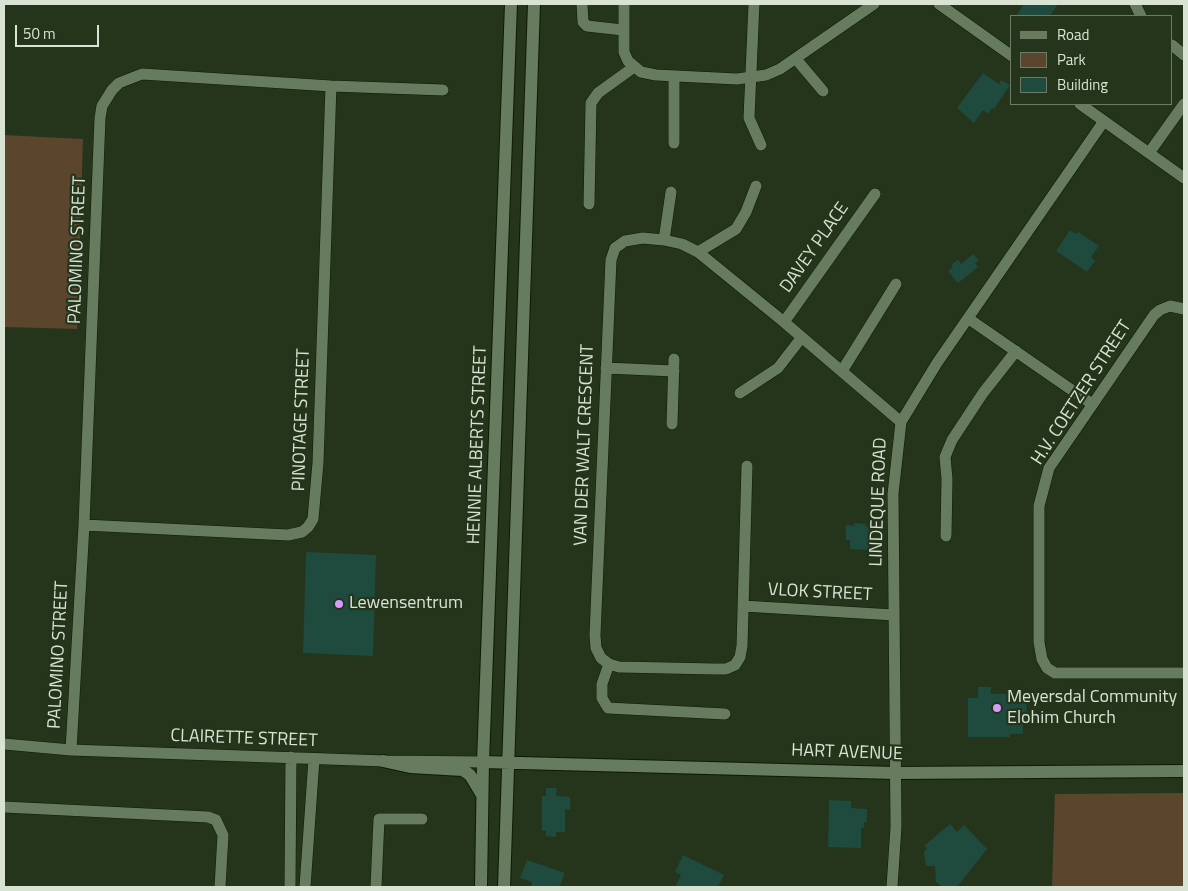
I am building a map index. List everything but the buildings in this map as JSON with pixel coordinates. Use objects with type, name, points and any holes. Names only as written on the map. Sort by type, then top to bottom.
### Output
[{"type":"street","name":"HENNIE ALBERTS STREET","points":[[481,887],[484,797],[483,762],[511,4]]},
{"type":"street","points":[[504,887],[534,4]]},
{"type":"street","points":[[582,4],[582,16],[587,26],[623,30]]},
{"type":"street","points":[[624,4],[624,52],[634,67],[649,75],[736,79],[773,72],[796,59],[874,4]]},
{"type":"street","points":[[754,4],[749,118],[761,145]]},
{"type":"street","points":[[939,4],[1010,55]]},
{"type":"street","points":[[1173,46],[1184,55]]},
{"type":"street","points":[[796,59],[823,91]]},
{"type":"street","points":[[589,204],[591,103],[598,93],[634,67]]},
{"type":"street","name":"PALOMINO STREET","points":[[72,750],[84,525],[102,106],[119,83],[142,74],[332,86],[443,90]]},
{"type":"street","points":[[674,76],[674,143]]},
{"type":"street","name":"PINOTAGE STREET","points":[[84,525],[288,535],[302,532],[308,528],[313,519],[318,463],[332,86]]},
{"type":"street","points":[[1149,153],[1184,104]]},
{"type":"street","points":[[1081,105],[1184,178]]},
{"type":"street","name":"LINDEQUE ROAD","points":[[892,887],[896,827],[894,494],[901,422],[914,397],[1104,121]]},
{"type":"street","points":[[698,252],[736,229],[746,212],[756,186]]},
{"type":"street","points":[[664,240],[671,192]]},
{"type":"street","name":"DAVEY PLACE","points":[[784,322],[875,194]]},
{"type":"street","name":"VAN DER WALT CRESCENT","points":[[609,664],[601,658],[596,648],[595,635],[611,260],[615,248],[633,239],[664,240],[682,244],[698,252],[802,337],[901,422]]},
{"type":"street","points":[[842,371],[896,284]]},
{"type":"street","name":"H.V. COETZER STREET","points":[[1184,309],[1170,306],[1154,315],[1048,468],[1039,506],[1039,642],[1042,659],[1047,668],[1054,673],[1068,674],[1184,674]]},
{"type":"street","points":[[969,319],[1092,404]]},
{"type":"street","points":[[740,393],[778,368],[802,337]]},
{"type":"street","points":[[946,536],[945,457],[952,440],[1016,351]]},
{"type":"street","points":[[672,424],[674,359]]},
{"type":"street","points":[[606,368],[674,372]]},
{"type":"street","points":[[725,714],[608,708],[602,698],[602,684],[609,664],[619,667],[715,669],[726,669],[735,665],[740,657],[742,646],[747,466]]},
{"type":"street","name":"VLOK STREET","points":[[743,606],[894,615]]},
{"type":"street","name":"CLAIRETTE STREET","points":[[4,744],[72,750],[314,759],[483,762]]},
{"type":"street","points":[[290,887],[291,757]]},
{"type":"street","points":[[305,887],[314,759]]},
{"type":"street","points":[[383,761],[410,767],[463,770],[470,775],[484,797]]},
{"type":"street","name":"HART AVENUE","points":[[483,762],[895,773],[1184,771]]},
{"type":"street","points":[[4,807],[208,816],[216,820],[223,835],[220,887]]},
{"type":"street","points":[[376,887],[379,819],[422,819]]},
{"type":"green space","points":[[4,135],[83,139],[77,329],[4,327]]},
{"type":"green space","points":[[1184,793],[1184,887],[1052,887],[1055,794]]},
{"type":"place","name":"Lewensentrum","points":[[339,604]]},
{"type":"place","name":"Meyersdal Community Elohim Church","points":[[997,708]]}]
